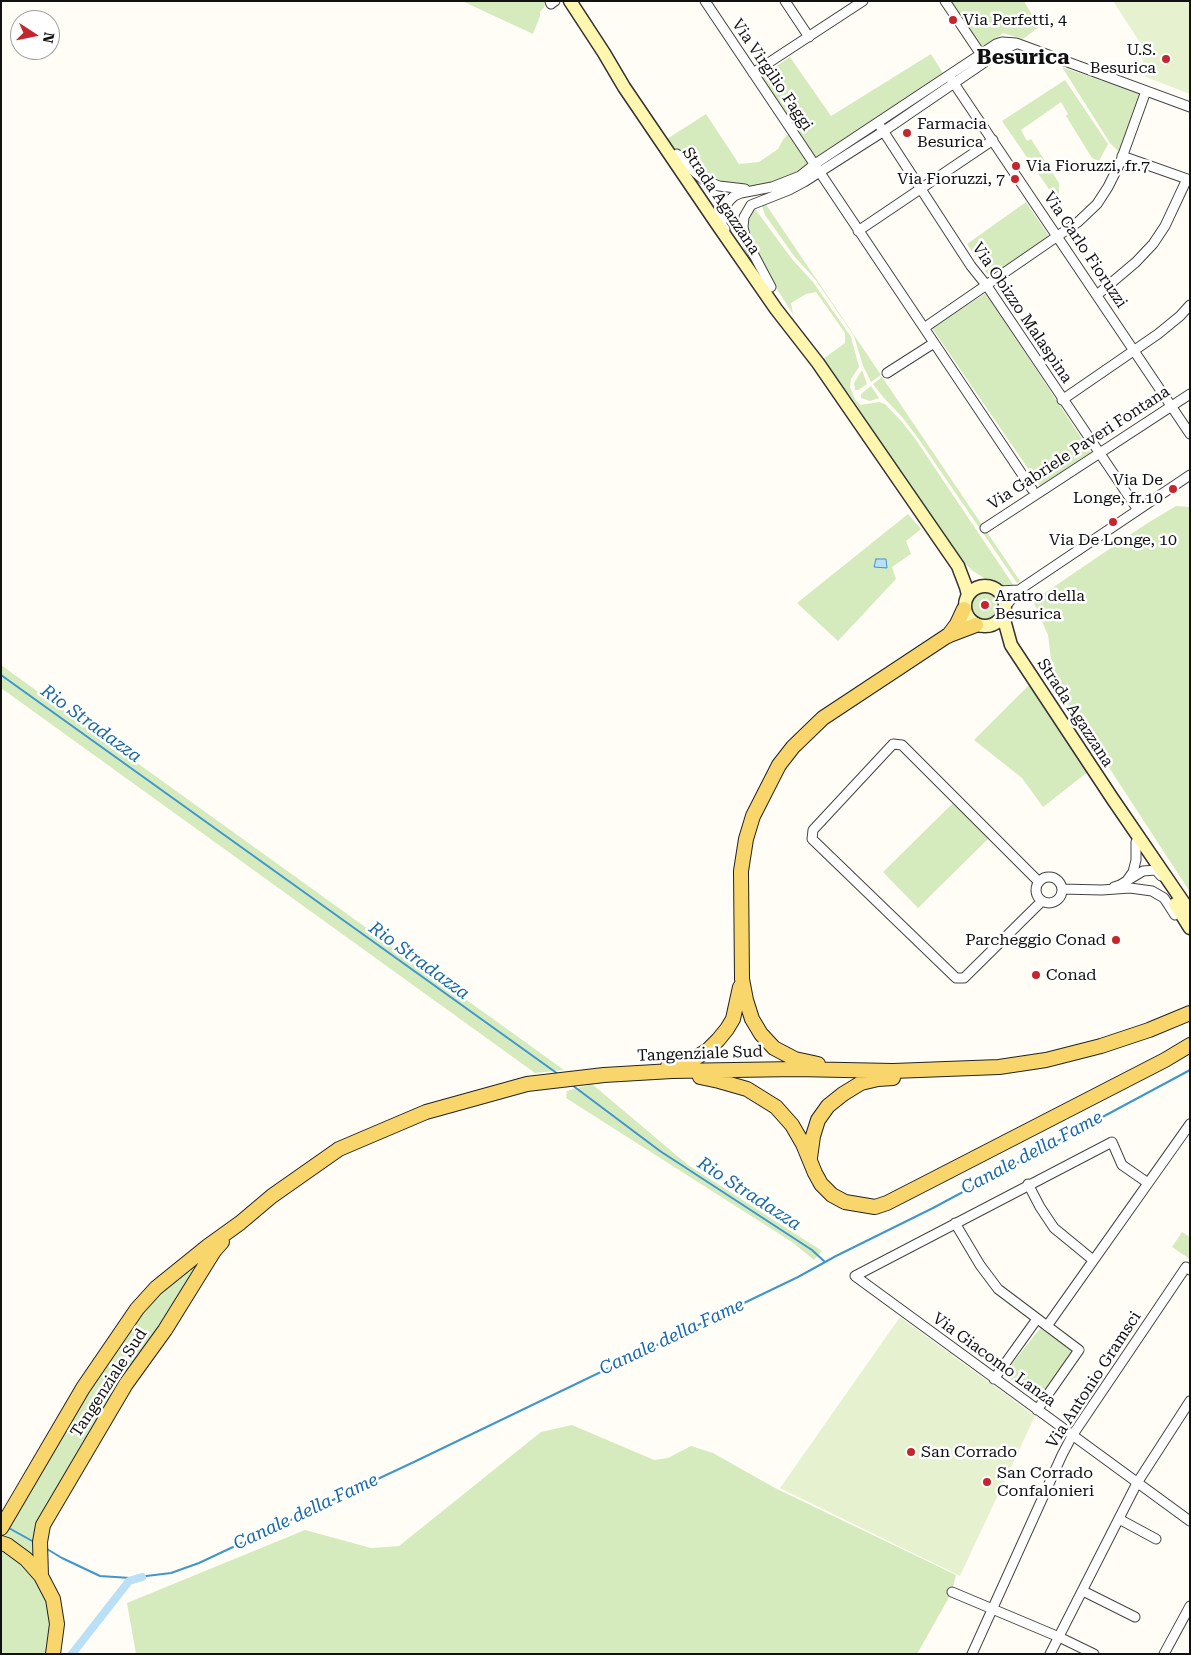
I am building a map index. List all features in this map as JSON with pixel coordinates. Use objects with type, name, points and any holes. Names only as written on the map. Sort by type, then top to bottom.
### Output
[{"type":"main road","name":"Strada Agazzana","points":[[570,1],[630,95],[752,275],[818,363]]},
{"type":"main road","name":"Strada Agazzana","points":[[604,53],[771,287],[818,363],[958,566],[968,595]]},
{"type":"main road","points":[[958,566],[984,586]]},
{"type":"main road","points":[[886,1071],[795,1059],[774,1048],[761,1034],[752,1019],[742,979],[741,871],[746,839],[753,816],[779,765],[793,747],[823,718],[947,636],[957,624],[964,609],[965,600],[972,590],[984,586],[998,590],[1004,601],[1004,612],[1011,645]]},
{"type":"main road","points":[[964,609],[966,616],[1011,645]]},
{"type":"main road","points":[[947,636],[981,626],[993,625],[1004,612]]},
{"type":"main road","name":"Strada Agazzana","points":[[1011,645],[1112,798]]},
{"type":"main road","points":[[1112,798],[1153,869],[1189,919]]},
{"type":"main road","points":[[1112,798],[1189,919]]},
{"type":"main road","points":[[622,1074],[684,1062],[708,1050],[727,1029],[733,1019],[742,979]]},
{"type":"main road","name":"Tangenziale Sud","points":[[1,1528],[83,1388],[137,1309],[156,1288],[208,1246],[240,1223],[272,1196],[339,1149],[426,1112],[527,1084],[604,1075],[655,1072],[886,1071],[999,1067],[1046,1060],[1101,1046],[1149,1030],[1190,1013]]},
{"type":"main road","points":[[655,1072],[713,1079],[757,1093],[784,1115],[799,1135],[821,1184],[832,1195],[845,1202],[875,1206],[899,1196],[1171,1056],[1190,1044]]},
{"type":"main road","points":[[809,1158],[818,1120],[828,1106],[861,1083],[878,1079],[922,1077],[972,1069]]},
{"type":"main road","name":"Tangenziale Sud","points":[[41,1576],[40,1542],[43,1525],[126,1384],[165,1330],[214,1251],[240,1223]]},
{"type":"main road","points":[[1,1543],[26,1558],[41,1576],[53,1599],[57,1624],[55,1653]]},
{"type":"street","points":[[550,1],[551,4],[555,1]]},
{"type":"street","name":"Via Virgilio Faggi","points":[[705,1],[1032,489]]},
{"type":"street","points":[[785,1],[809,37]]},
{"type":"street","points":[[753,74],[863,1]]},
{"type":"street","points":[[945,1],[983,58]]},
{"type":"street","points":[[752,275],[750,266],[722,225],[721,217],[729,201],[734,196],[785,183],[817,169],[983,58],[1002,42],[1016,43],[1190,107]]},
{"type":"street","name":"Via Carlo Fioruzzi","points":[[952,79],[1190,434]]},
{"type":"street","points":[[924,328],[1058,237],[1097,204],[1108,187],[1122,156],[1146,91]]},
{"type":"street","name":"Via Obizzo Malaspina","points":[[881,127],[972,266],[1138,510]]},
{"type":"street","points":[[858,231],[993,140]]},
{"type":"street","points":[[677,154],[704,180],[719,186],[756,190]]},
{"type":"street","points":[[1097,295],[1136,262],[1152,244],[1165,226],[1188,180],[1122,156]]},
{"type":"street","name":"Strada Agazzana","points":[[771,287],[746,240],[743,227],[744,217],[751,205],[789,190],[817,169]]},
{"type":"street","points":[[1062,400],[1158,334],[1190,305]]},
{"type":"street","points":[[886,373],[934,343]]},
{"type":"street","name":"Via Gabriele Paveri Fontana","points":[[985,528],[1190,394]]},
{"type":"street","points":[[1004,612],[1020,590],[1190,475]]},
{"type":"street","points":[[998,590],[1020,590]]},
{"type":"street","points":[[1039,882],[902,745],[894,744],[813,830],[812,839],[956,978],[964,978],[1042,902]]},
{"type":"street","points":[[1126,881],[1133,872],[1136,860],[1136,842]]},
{"type":"street","points":[[1102,890],[1120,885],[1144,871],[1153,869]]},
{"type":"street","points":[[1050,877],[1058,881],[1062,888],[1061,896],[1056,902],[1049,904],[1042,902],[1036,894],[1039,882],[1050,877]]},
{"type":"street","points":[[1062,888],[1102,890],[1130,888],[1152,891],[1164,898],[1176,916],[1189,919]]},
{"type":"street","points":[[1047,1326],[1190,1124]]},
{"type":"street","points":[[1037,1410],[1078,1350],[998,1289],[980,1265],[955,1223],[1112,1142],[1122,1165],[1148,1184]]},
{"type":"street","points":[[1028,1184],[1054,1228],[1094,1260]]},
{"type":"street","name":"Via Giacomo Lanza","points":[[955,1223],[855,1276],[1072,1436],[1189,1518]]},
{"type":"street","name":"Via Antonio Gramsci","points":[[972,1654],[1072,1436],[1186,1268],[1190,1270]]},
{"type":"street","points":[[994,1379],[1037,1319]]},
{"type":"street","points":[[1050,1654],[1137,1483],[1190,1401]]},
{"type":"street","points":[[1119,1519],[1156,1539]]},
{"type":"street","points":[[1083,1591],[1135,1617]]},
{"type":"street","points":[[952,1592],[1059,1637],[1094,1654]]},
{"type":"street","points":[[1164,1654],[1190,1606]]},
{"type":"green space","points":[[462,1],[544,1],[546,5],[540,12],[533,34]]},
{"type":"green space","points":[[948,1],[1024,1],[1039,27],[1023,39],[1003,33],[980,51]]},
{"type":"green space","name":"U.S. Besurica","points":[[1113,1],[1190,1],[1190,94],[1146,77],[1139,41]]},
{"type":"green space","points":[[931,54],[946,78],[800,176],[756,190],[719,186],[677,154],[667,139],[706,114],[739,164],[759,162],[778,149],[784,138],[792,131],[757,79],[790,57],[831,116]]},
{"type":"green space","points":[[1062,67],[1140,94],[1120,153],[1110,143]]},
{"type":"green space","points":[[1065,80],[1108,144],[1099,161],[1092,158],[1066,116],[1068,114],[1061,102],[1021,130],[1027,141],[1031,139],[1059,183],[1059,196],[1055,198],[1002,121]]},
{"type":"green space","points":[[1026,202],[1049,236],[990,278],[967,244]]},
{"type":"green space","points":[[765,203],[881,375],[871,382],[863,366],[854,336],[815,279],[794,256],[765,215],[762,206]]},
{"type":"green space","points":[[755,209],[792,259],[813,282],[851,337],[859,367],[851,379],[850,387],[855,399],[860,405],[879,402],[885,404],[902,422],[1014,586],[996,583],[973,571],[960,559],[938,528],[851,397],[823,359],[845,343],[845,333],[816,292],[806,294],[791,303],[793,314],[767,274],[749,237],[748,221],[750,213]]},
{"type":"green space","points":[[986,293],[1091,453],[1040,486],[932,328]]},
{"type":"green space","points":[[862,370],[867,384],[855,390],[854,383]]},
{"type":"green space","points":[[882,377],[1020,581],[1017,583],[918,438],[873,384]]},
{"type":"green space","points":[[871,386],[879,398],[870,401],[861,398],[861,394]]},
{"type":"green space","points":[[1176,506],[1190,507],[1190,892],[1054,683],[1048,635],[1033,601],[1146,524]]},
{"type":"green space","points":[[908,514],[921,529],[906,541],[911,554],[892,567],[896,579],[838,641],[797,603]]},
{"type":"green space","points":[[984,590],[990,591],[995,595],[999,600],[999,612],[995,617],[990,621],[984,622],[978,621],[973,617],[969,612],[968,606],[969,600],[973,595],[978,591]]},
{"type":"green space","points":[[1,665],[564,1070],[535,1073],[1,688]]},
{"type":"green space","points":[[1030,684],[1089,771],[1043,807],[1022,778],[974,740]]},
{"type":"green space","points":[[954,802],[989,838],[918,908],[883,872]]},
{"type":"green space","points":[[592,1084],[688,1165],[822,1251],[814,1260],[792,1242],[566,1098],[567,1091]]},
{"type":"green space","points":[[1182,1232],[1190,1237],[1190,1259],[1172,1247]]},
{"type":"green space","points":[[191,1265],[195,1266],[195,1269],[185,1287],[95,1426],[35,1558],[1,1538],[57,1440],[144,1306]]},
{"type":"green space","name":"San Corrado","points":[[900,1317],[1035,1416],[960,1576],[780,1488]]},
{"type":"green space","points":[[1042,1326],[1076,1350],[1040,1401],[1004,1374]]},
{"type":"green space","points":[[572,1425],[654,1460],[668,1458],[691,1446],[713,1453],[775,1488],[956,1575],[952,1592],[917,1654],[136,1654],[127,1603],[305,1530],[371,1548],[399,1546],[541,1432]]},
{"type":"green space","points":[[1,1551],[9,1554],[27,1569],[41,1588],[49,1611],[51,1634],[47,1654],[1,1654]]},
{"type":"water","points":[[876,559],[886,559],[887,568],[874,567]]},
{"type":"waterway","name":"Rio Stradazza","points":[[1,675],[558,1074]]},
{"type":"waterway","name":"Canale della Fame","points":[[47,1549],[100,1576],[130,1578],[171,1573],[199,1563],[798,1277],[933,1208],[1190,1070]]},
{"type":"waterway","name":"Rio Stradazza","points":[[572,1085],[660,1151],[812,1250],[825,1262]]},
{"type":"waterway","points":[[7,1527],[34,1542]]},
{"type":"waterway","name":"Canale della Fame","points":[[72,1654],[129,1581],[142,1577]]},
{"type":"place","name":"Via Perfetti, 4","points":[[953,20]]},
{"type":"place","name":"U.S. Besurica","points":[[1166,59]]},
{"type":"place","name":"Farmacia Besurica","points":[[907,133]]},
{"type":"place","name":"Via Fioruzzi, fr.7","points":[[1016,166]]},
{"type":"place","name":"Via Fioruzzi, 7","points":[[1015,179]]},
{"type":"place","name":"Via De Longe, fr.10","points":[[1173,489]]},
{"type":"place","name":"Via De Longe, 10","points":[[1113,522]]},
{"type":"place","name":"Aratro della Besurica","points":[[985,605]]},
{"type":"place","name":"Parcheggio Conad","points":[[1116,940]]},
{"type":"place","name":"Conad","points":[[1036,975]]},
{"type":"place","name":"San Corrado","points":[[911,1452]]},
{"type":"place","name":"San Corrado Confalonieri","points":[[987,1482]]},
{"type":"district","name":"Besurica","points":[[1023,58]]}]
